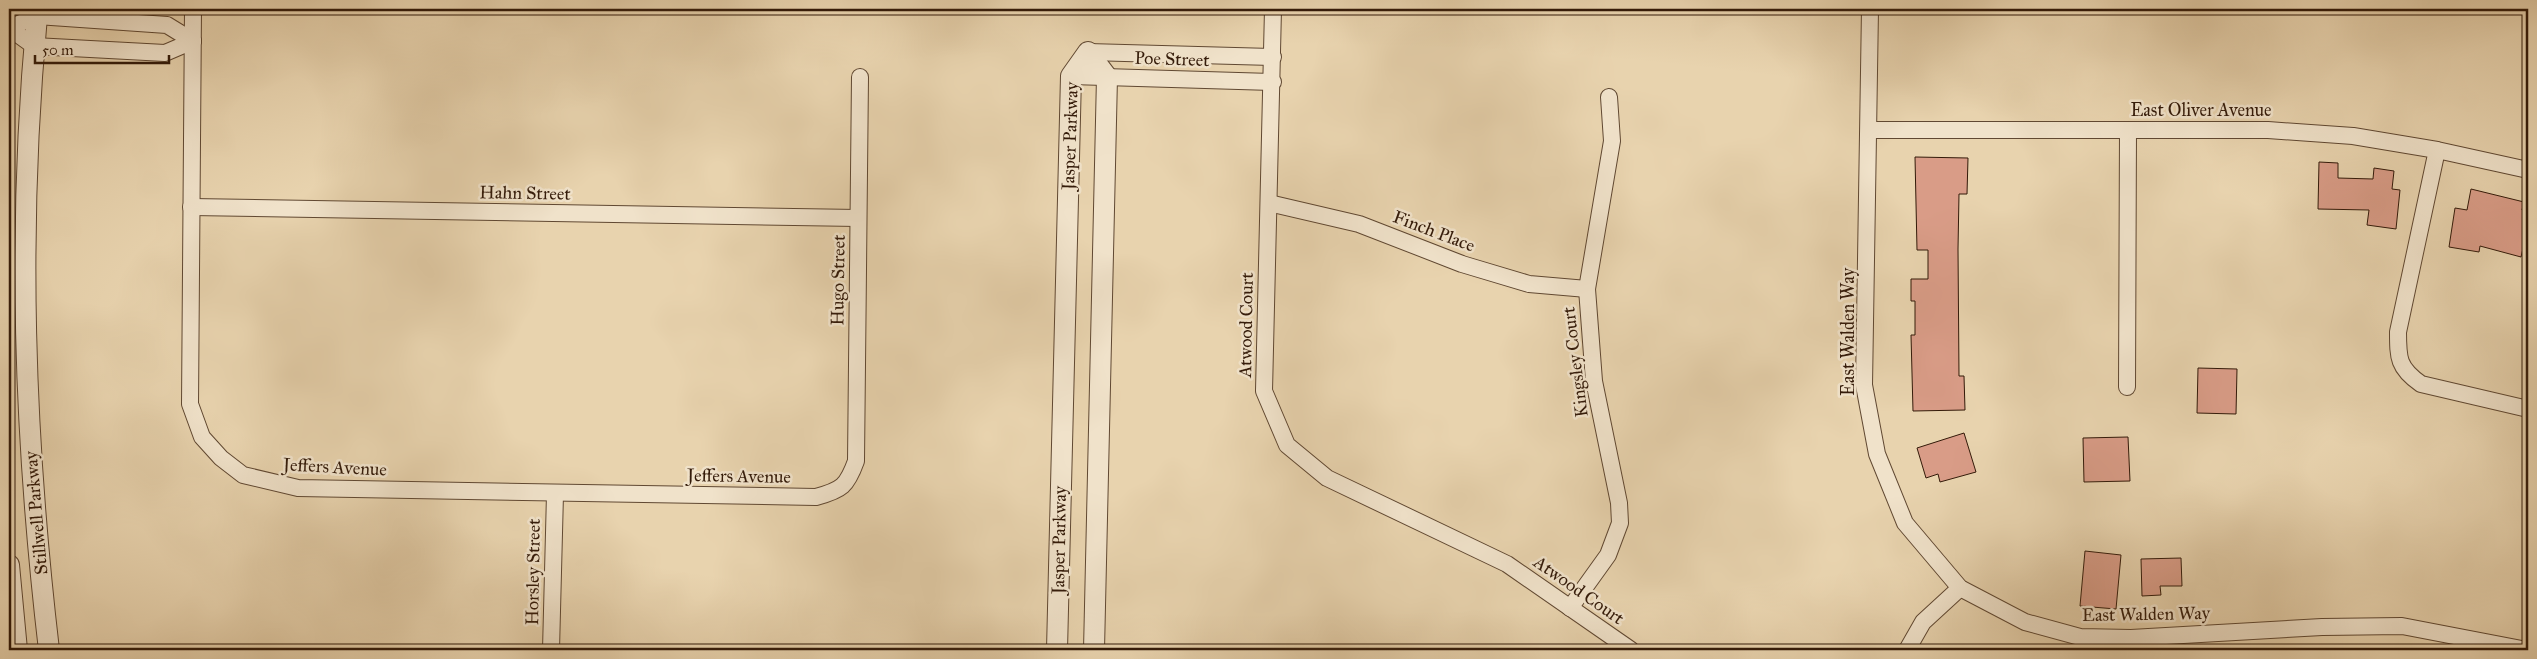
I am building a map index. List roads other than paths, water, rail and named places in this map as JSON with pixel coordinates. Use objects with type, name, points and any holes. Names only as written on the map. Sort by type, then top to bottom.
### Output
[{"type":"street","name":"Jeffers Avenue","points":[[193,9],[190,404],[202,437],[221,458],[243,475],[298,488],[554,494],[816,497],[833,492],[849,481]]},
{"type":"street","name":"Atwood Court","points":[[1272,9],[1272,82],[1264,391],[1287,445],[1328,478],[1507,564],[1631,650]]},
{"type":"street","name":"East Walden Way","points":[[1870,9],[1870,130],[1864,385],[1877,454],[1905,523],[1960,588],[2025,622],[2080,637],[2131,638],[2322,626],[2402,626],[2527,650]]},
{"type":"street","points":[[9,28],[37,16],[167,25],[193,41]]},
{"type":"street","name":"Stillwell Parkway","points":[[37,16],[24,208],[26,372],[34,501],[49,650]]},
{"type":"street","points":[[9,28],[34,46],[165,53],[193,41]]},
{"type":"street","name":"Poe Street","points":[[1088,52],[1272,57]]},
{"type":"street","name":"Jasper Parkway","points":[[1057,650],[1071,76],[1088,52],[1107,77],[1094,650]]},
{"type":"street","name":"Poe Street","points":[[1071,76],[1272,82]]},
{"type":"street","name":"Hugo Street","points":[[849,481],[856,461],[860,77]]},
{"type":"street","name":"Kingsley Court","points":[[1570,608],[1608,555],[1620,523],[1619,502],[1594,381],[1587,289],[1612,141],[1609,97]]},
{"type":"street","name":"East Oliver Avenue","points":[[1870,130],[2268,130],[2353,136],[2436,150],[2528,170]]},
{"type":"street","points":[[2127,387],[2128,130]]},
{"type":"street","points":[[2436,150],[2398,332],[2398,356],[2407,374],[2421,384],[2528,409]]},
{"type":"street","name":"Finch Place","points":[[1269,203],[1359,224],[1462,264],[1529,284],[1587,289]]},
{"type":"street","name":"Hahn Street","points":[[191,207],[858,218]]},
{"type":"street","name":"Horsley Street","points":[[551,650],[554,494]]},
{"type":"street","name":"Stillwell Parkway","points":[[9,565],[17,650]]},
{"type":"street","points":[[1907,650],[1923,622],[1960,588]]}]
